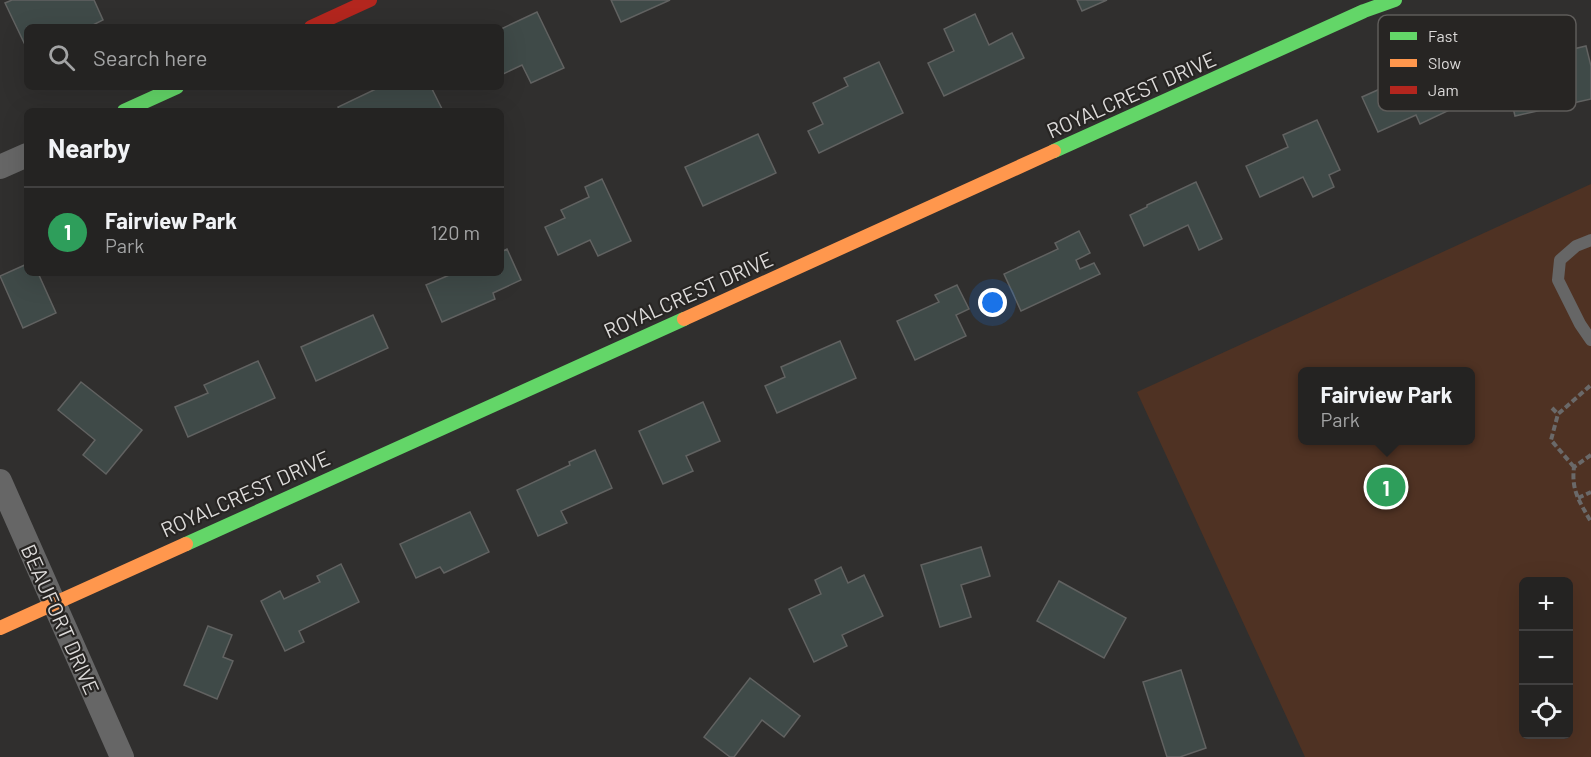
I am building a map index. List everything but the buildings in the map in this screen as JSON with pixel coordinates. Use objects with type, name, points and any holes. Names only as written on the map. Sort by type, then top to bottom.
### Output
[{"type":"street","points":[[318,24],[370,0]]},
{"type":"street","name":"ROYALCREST DRIVE","points":[[0,628],[1363,5],[1395,0]]},
{"type":"street","points":[[131,108],[170,90]]},
{"type":"street","points":[[0,167],[24,156]]},
{"type":"street","name":"BEAUFORT DRIVE","points":[[0,481],[56,603],[122,757]]},
{"type":"lane","points":[[1591,240],[1576,246],[1560,260],[1558,280],[1580,324],[1591,340]]},
{"type":"path","points":[[1591,385],[1558,414],[1551,440],[1574,467],[1573,482],[1578,498],[1591,522]]},
{"type":"path","points":[[1552,408],[1558,414]]},
{"type":"path","points":[[1574,467],[1591,455]]},
{"type":"path","points":[[1578,498],[1591,492]]},
{"type":"shaded area","points":[[1591,184],[1591,757],[1305,757],[1137,392]]},
{"type":"traffic: fast","points":[[1054,151],[1364,11],[1395,0]]},
{"type":"traffic: fast","points":[[131,108],[170,90]]},
{"type":"traffic: fast","points":[[186,544],[684,319]]},
{"type":"traffic: slow","points":[[684,319],[1054,151]]},
{"type":"traffic: slow","points":[[0,628],[186,544]]},
{"type":"traffic: jam","points":[[318,24],[370,0]]},
{"type":"place","name":"Fairview Park","points":[[1386,487]]}]
